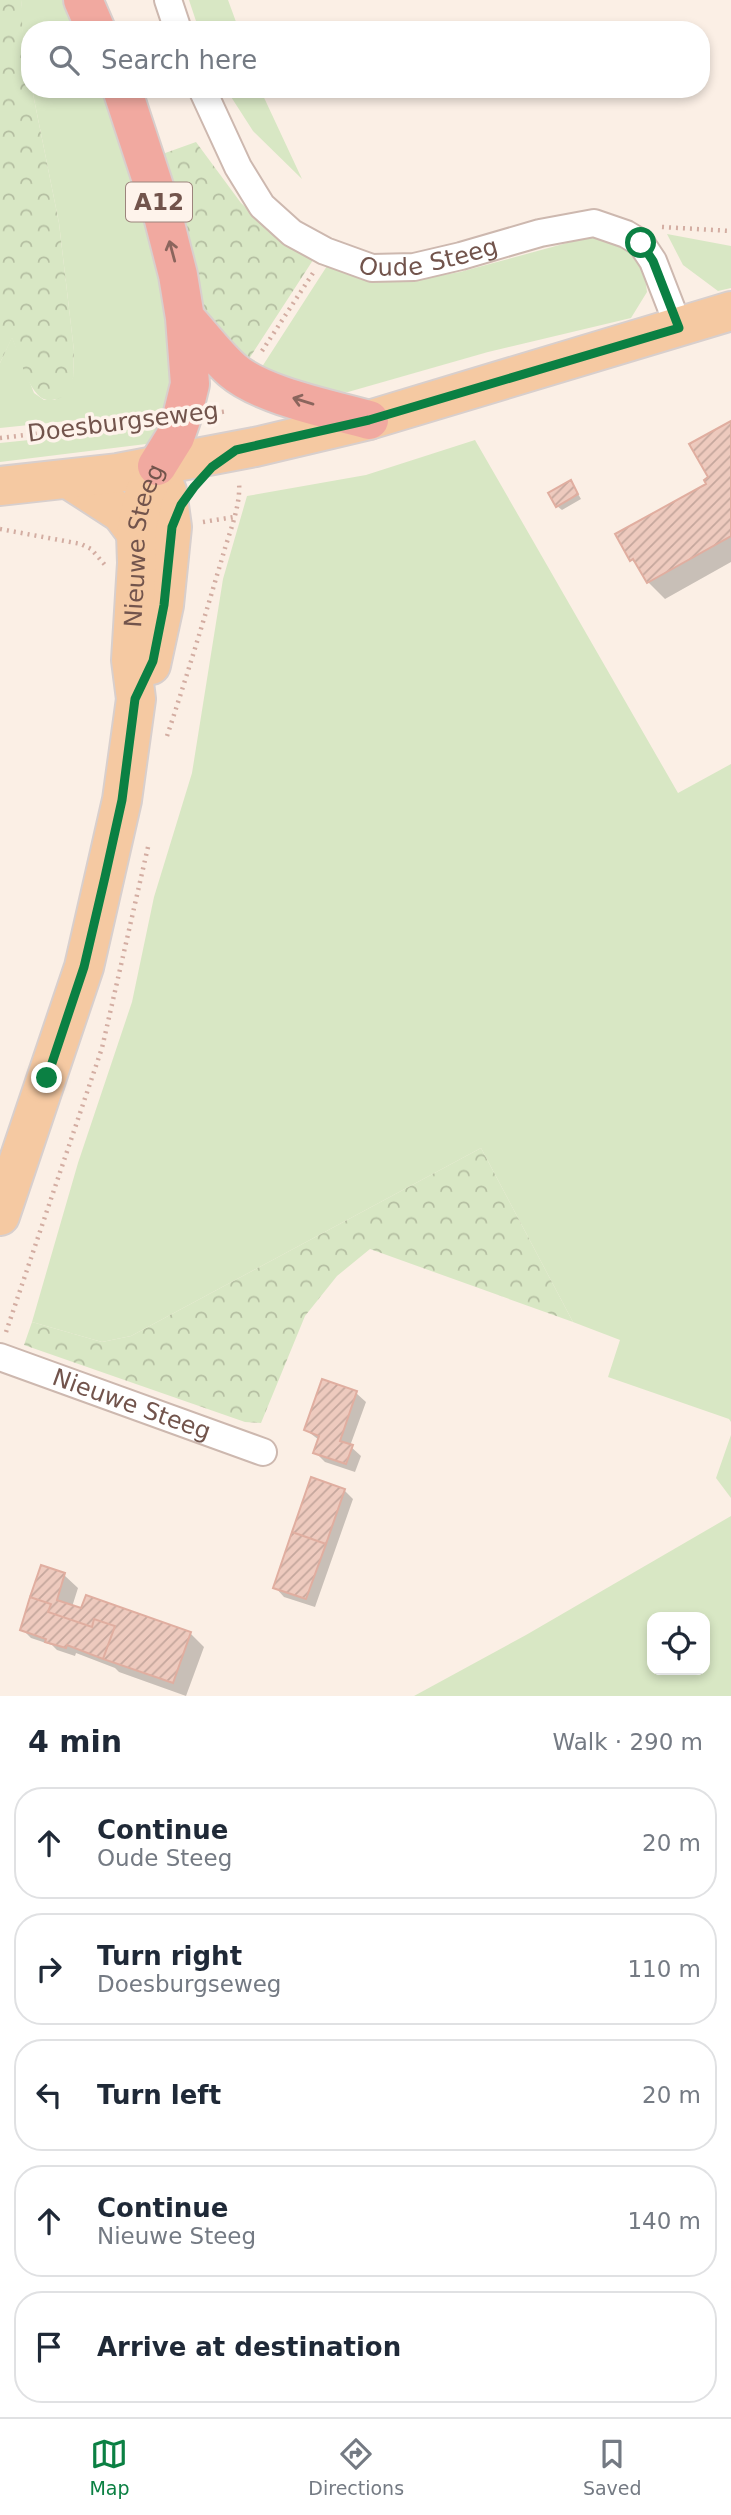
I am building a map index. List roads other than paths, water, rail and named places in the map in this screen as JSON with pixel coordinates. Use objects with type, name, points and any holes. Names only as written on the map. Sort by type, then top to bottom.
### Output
[{"type":"highway","points":[[83,0],[92,21]]},
{"type":"highway","name":"A12","points":[[125,98],[161,208],[186,318],[190,384],[175,437],[157,466]]},
{"type":"highway","points":[[186,318],[233,370],[244,377],[270,391],[369,420]]},
{"type":"main road","name":"Doesburgseweg","points":[[0,486],[70,480],[157,466],[369,420],[731,311]]},
{"type":"main road","points":[[70,480],[121,513],[154,530],[181,505],[212,467],[236,450]]},
{"type":"main road","name":"Nieuwe Steeg","points":[[0,1216],[84,967],[122,800],[135,699],[131,660],[136,597],[167,491],[157,466]]},
{"type":"street","points":[[168,0],[175,21]]},
{"type":"street","name":"Oude Steeg","points":[[206,98],[238,167],[262,206],[292,233],[326,251],[372,268],[414,267],[540,233],[594,223],[626,234],[641,243],[653,261],[679,328]]},
{"type":"street","name":"Nieuwe Steeg","points":[[0,1357],[263,1452]]}]
